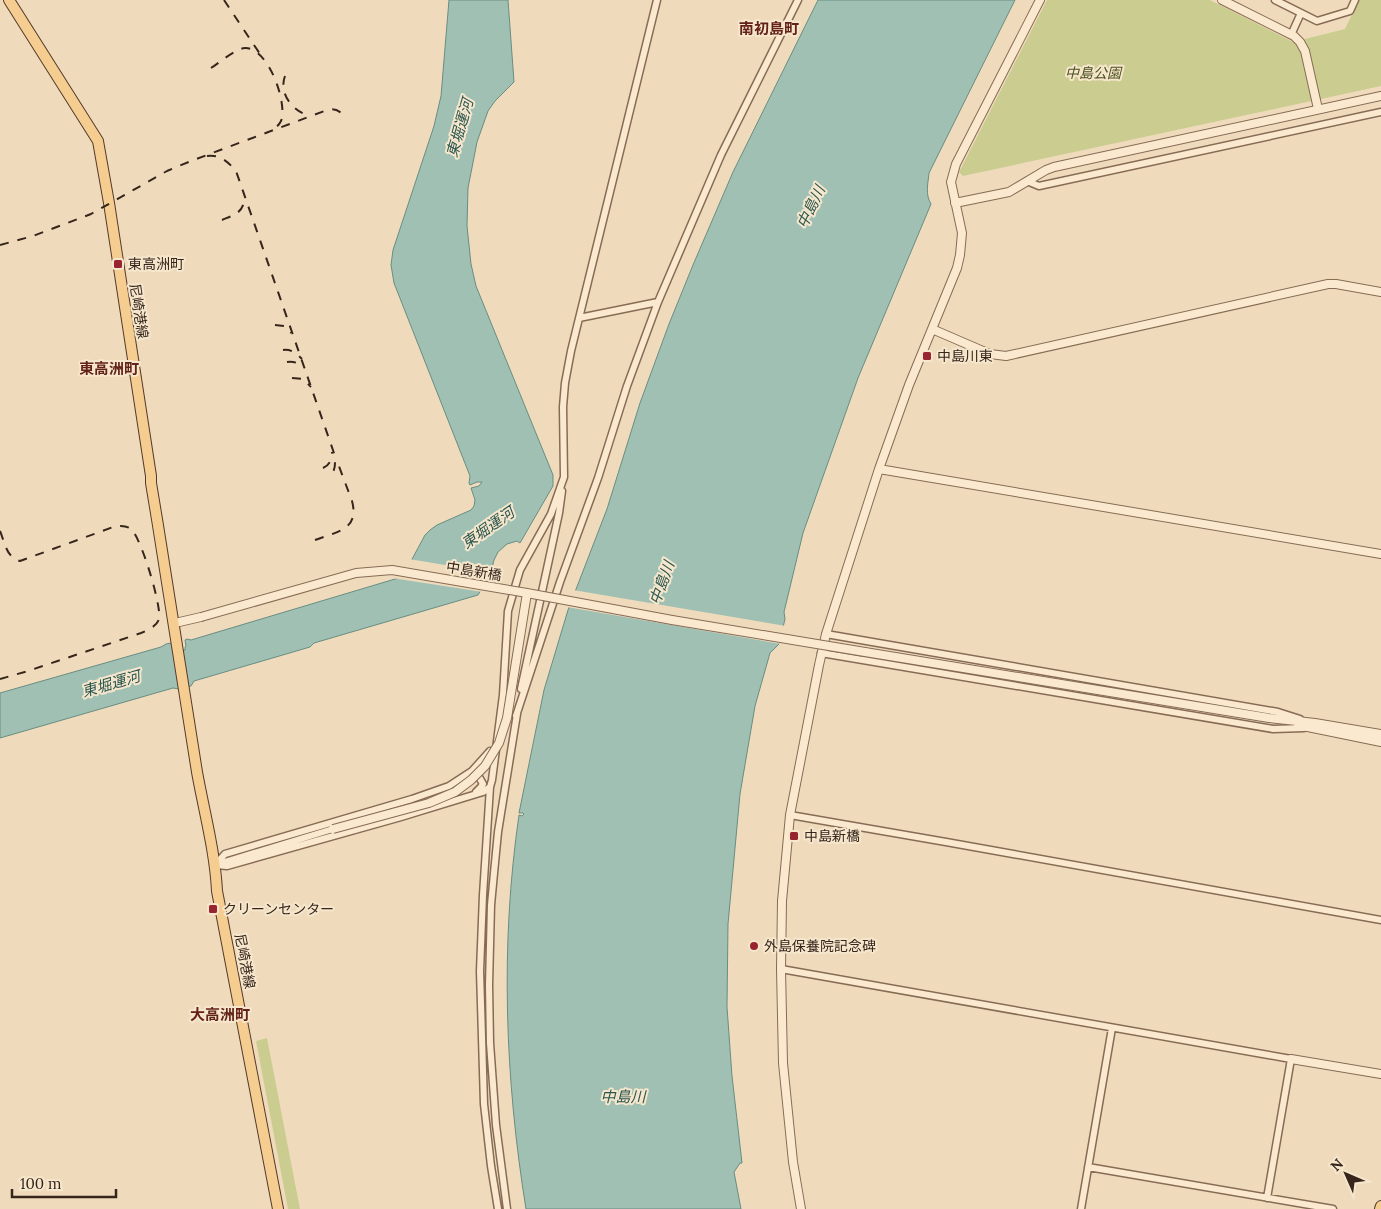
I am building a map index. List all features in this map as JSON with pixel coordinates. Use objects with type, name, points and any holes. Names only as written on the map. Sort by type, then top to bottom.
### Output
[{"type":"main road","name":"尼崎港線","points":[[9,0],[98,141],[198,775],[215,865],[217,891],[278,1209]]},
{"type":"street","points":[[507,1209],[496,1125],[490,1043],[491,905],[498,832],[516,716],[559,513],[564,477],[563,407],[565,383],[579,318],[657,0]]},
{"type":"street","points":[[516,716],[560,582],[598,478],[626,386],[658,302],[721,155],[798,0]]},
{"type":"street","points":[[801,1209],[793,1162],[783,1062],[780,969],[782,902],[790,816],[821,653],[879,469],[909,385],[954,277],[960,255],[962,233],[951,182],[956,164],[1040,0]]},
{"type":"street","points":[[1222,0],[1291,35],[1300,42],[1305,51],[1318,109]]},
{"type":"street","points":[[1280,1],[1317,21],[1350,11],[1355,0]]},
{"type":"street","points":[[1291,35],[1301,13]]},
{"type":"street","points":[[955,203],[1010,192],[1054,167],[1381,96]]},
{"type":"street","points":[[1027,181],[1039,186],[1381,112]]},
{"type":"street","points":[[932,329],[990,354],[1006,356],[1328,284],[1381,292]]},
{"type":"street","points":[[579,318],[658,302]]},
{"type":"street","points":[[879,469],[1381,554]]},
{"type":"street","points":[[498,1209],[484,1104],[480,971],[490,787],[503,695],[508,611],[512,593],[520,570],[551,514],[564,477]]},
{"type":"street","name":"中島新橋","points":[[174,623],[356,573],[392,570],[672,620],[1309,725]]},
{"type":"street","points":[[215,865],[428,803],[455,792],[471,780],[485,766],[499,743],[506,718],[527,593]]},
{"type":"street","points":[[826,634],[1278,712],[1309,725],[1381,742]]},
{"type":"street","points":[[821,653],[1273,729],[1309,725],[1381,734]]},
{"type":"street","points":[[215,865],[225,854],[412,799],[449,786],[462,778],[487,756],[497,738]]},
{"type":"street","points":[[462,778],[476,776],[482,780],[483,784],[479,790],[464,798]]},
{"type":"street","points":[[215,865],[227,866],[401,817],[483,792],[490,787]]},
{"type":"street","points":[[790,816],[965,845],[1381,920]]},
{"type":"street","points":[[780,969],[1381,1074]]},
{"type":"street","points":[[1081,1209],[1112,1028]]},
{"type":"street","points":[[1267,1198],[1291,1059]]},
{"type":"street","points":[[1088,1167],[1333,1209]]},
{"type":"green space","name":"中島公園","points":[[1047,0],[1210,0],[1293,42],[1345,29],[1359,0],[1381,0],[1381,86],[963,176],[959,172]]},
{"type":"green space","points":[[267,1038],[300,1209],[288,1209],[256,1041]]},
{"type":"water","name":"東堀運河","points":[[449,0],[508,0],[514,82],[488,111],[477,142],[468,188],[467,226],[471,264],[476,286],[553,475],[553,486],[520,543],[517,541],[507,544],[498,552],[491,572],[478,595],[314,643],[310,647],[194,681],[191,686],[179,689],[173,688],[0,738],[0,693],[166,644],[171,643],[173,651],[185,650],[185,640],[187,639],[191,640],[403,576],[425,535],[430,530],[471,510],[474,506],[475,500],[471,488],[479,486],[482,482],[470,485],[469,483],[470,476],[394,283],[391,265],[393,250],[434,126],[441,96]]},
{"type":"water","name":"中島川","points":[[818,0],[1015,0],[929,173],[927,193],[931,204],[858,378],[803,533],[784,612],[785,619],[779,644],[770,653],[755,706],[740,794],[728,924],[727,1007],[732,1076],[742,1163],[734,1172],[741,1209],[526,1209],[513,1111],[507,963],[513,864],[519,815],[522,816],[524,814],[519,813],[544,690],[568,610],[607,509],[640,403],[669,324],[733,172]]},
{"type":"pier","points":[[409,559],[493,573],[483,592],[392,578],[404,573]]},
{"type":"pier","points":[[573,590],[786,626],[781,644],[567,607]]},
{"type":"railway","points":[[224,0],[260,54]]},
{"type":"railway","points":[[211,68],[232,53],[245,48],[253,50],[261,56],[274,77],[282,102],[281,121],[273,129]]},
{"type":"railway","points":[[285,76],[283,83],[289,102],[299,111],[311,116]]},
{"type":"railway","points":[[0,245],[33,236],[91,214],[167,171],[327,110],[337,110],[345,116]]},
{"type":"railway","points":[[207,156],[220,157],[236,171],[335,456],[334,468],[328,478]]},
{"type":"railway","points":[[222,220],[241,210],[245,197]]},
{"type":"railway","points":[[275,325],[284,326],[291,333]]},
{"type":"railway","points":[[283,350],[289,350],[302,359]]},
{"type":"railway","points":[[287,362],[296,363],[305,368]]},
{"type":"railway","points":[[292,378],[303,379],[311,387]]},
{"type":"railway","points":[[323,468],[330,462],[332,452]]},
{"type":"railway","points":[[315,540],[338,532],[349,524],[353,518],[352,501],[337,461]]},
{"type":"railway","points":[[0,531],[9,553],[20,561],[116,526],[131,529],[145,558],[159,612],[159,619],[156,624],[141,633],[0,679]]},
{"type":"place","name":"東高洲町","points":[[118,264]]},
{"type":"place","name":"中島川東","points":[[927,356]]},
{"type":"place","name":"中島新橋","points":[[794,836]]},
{"type":"place","name":"クリーンセンター","points":[[213,909]]},
{"type":"place","name":"外島保養院記念碑","points":[[754,946]]},
{"type":"district","name":"南初島町","points":[[769,29]]},
{"type":"district","name":"東高洲町","points":[[109,369]]},
{"type":"district","name":"大高洲町","points":[[220,1015]]}]
